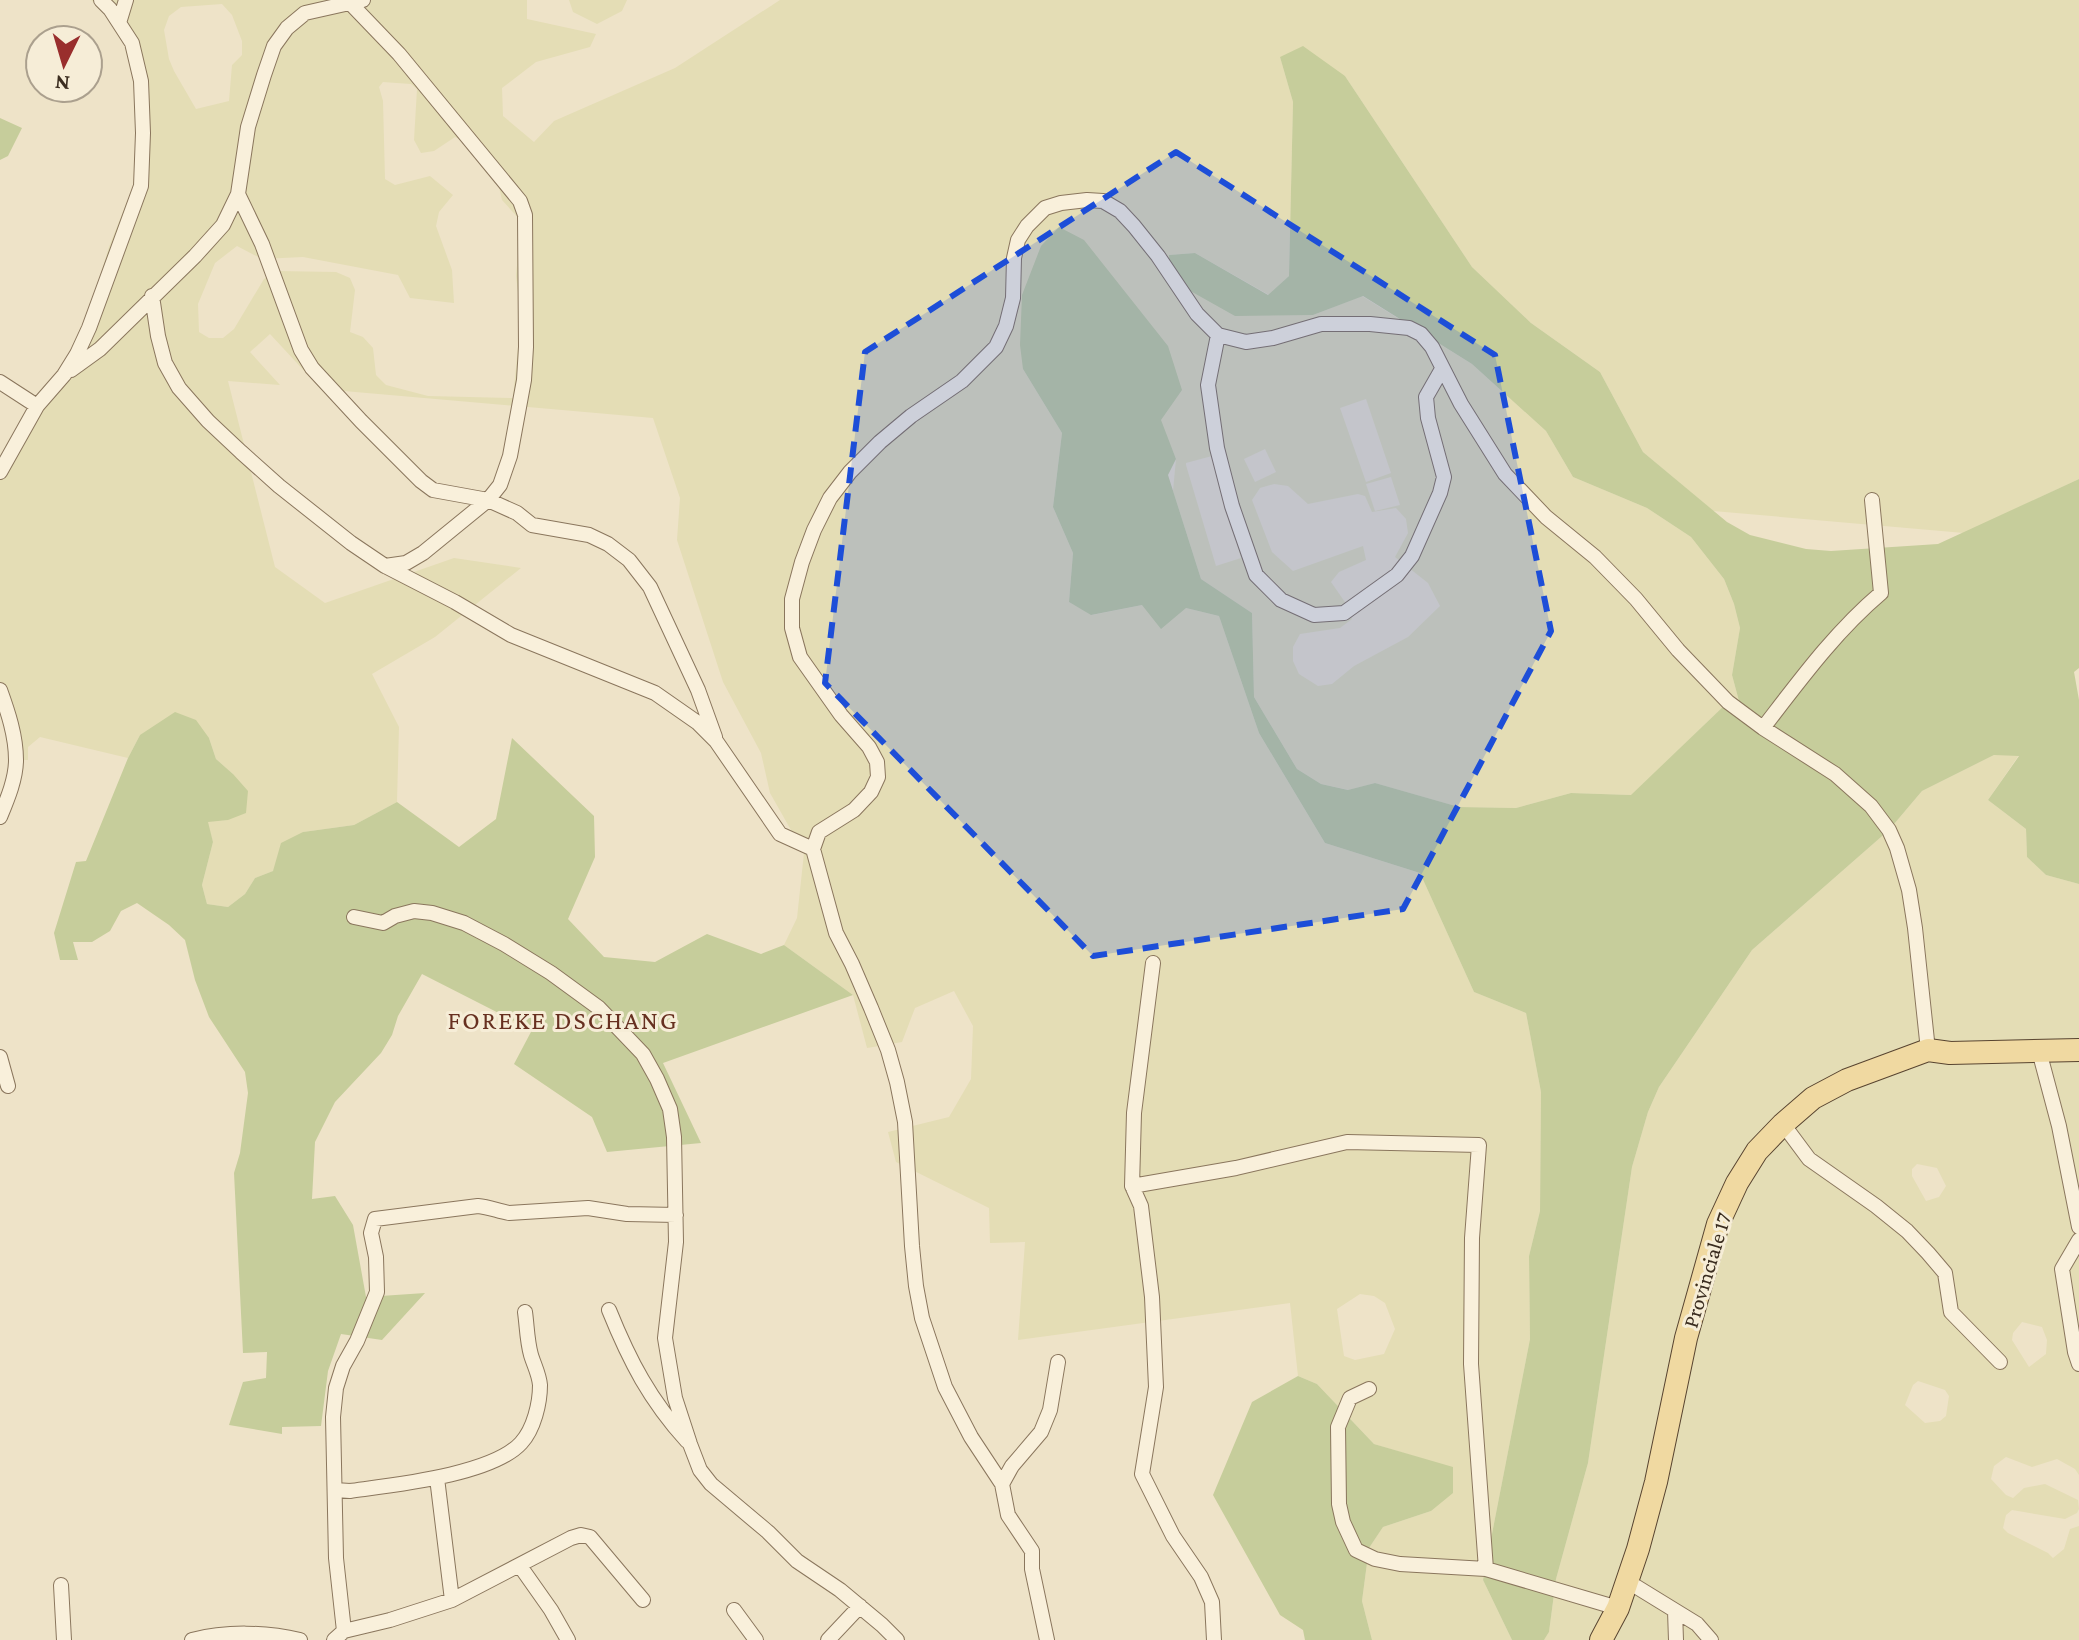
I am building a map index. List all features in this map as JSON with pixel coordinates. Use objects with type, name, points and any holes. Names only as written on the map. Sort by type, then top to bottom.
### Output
[{"type":"main road","name":"Provinciale 17","points":[[1601,1640],[1618,1608],[1638,1549],[1686,1338],[1718,1224],[1737,1183],[1757,1151],[1813,1098],[1847,1080],[1928,1050],[1950,1053],[2079,1050]]},
{"type":"street","points":[[0,472],[37,406],[64,375],[77,354],[141,186],[141,81],[132,43],[101,0]]},
{"type":"street","points":[[119,23],[126,0]]},
{"type":"street","points":[[64,375],[100,349],[223,225],[238,194],[248,127],[274,46],[287,28],[305,13],[356,1],[520,201],[525,215],[524,380],[510,456],[500,485],[488,500],[423,553],[406,563],[385,566]]},
{"type":"street","points":[[238,194],[262,244],[293,332],[312,368],[433,490],[488,500],[517,513],[532,525],[589,535],[608,544],[629,560],[650,587],[698,690],[716,741]]},
{"type":"street","points":[[1047,1640],[1032,1569],[1032,1551],[1008,1515],[1002,1484],[971,1437],[945,1387],[922,1318],[912,1246],[905,1122],[897,1082],[871,1008],[836,933],[813,849],[819,832],[854,810],[871,792],[878,777],[877,762],[869,747],[841,715],[800,657],[792,628],[792,599],[802,562],[830,498],[880,442],[962,381],[996,347],[1006,326],[1013,298],[1014,258],[1018,240],[1045,208],[1087,200],[1103,201],[1120,211],[1158,256],[1197,314],[1218,335],[1246,342],[1273,338],[1321,324],[1370,324],[1409,328],[1421,334],[1432,347],[1479,434],[1505,474],[1546,517],[1595,557],[1728,702],[1835,774],[1871,806],[1889,830],[1909,890],[1928,1050]]},
{"type":"street","points":[[152,296],[165,363],[179,388],[208,421],[279,486],[385,566],[511,635],[655,693],[698,723],[716,741],[780,834],[813,849]]},
{"type":"street","points":[[1218,335],[1208,385],[1217,448],[1232,506],[1256,575],[1281,600],[1314,615],[1344,613],[1397,575],[1412,556],[1444,477],[1428,418],[1426,397],[1442,369]]},
{"type":"street","points":[[0,382],[37,406]]},
{"type":"street","points":[[1763,728],[1826,647],[1853,617],[1881,593],[1872,500]]},
{"type":"street","points":[[0,817],[16,761],[10,718],[1,694]]},
{"type":"street","points":[[354,917],[383,923],[414,911],[464,923],[551,973],[599,1008],[643,1054],[670,1109],[674,1137],[676,1242],[665,1338],[675,1398],[700,1470],[711,1484],[797,1561],[840,1590],[897,1640]]},
{"type":"street","points":[[1153,963],[1134,1113],[1132,1186],[1141,1206],[1152,1297],[1156,1387],[1142,1474],[1173,1536],[1201,1577],[1212,1602],[1214,1640]]},
{"type":"street","points":[[2039,1051],[2059,1126],[2079,1227]]},
{"type":"street","points":[[0,1057],[8,1086]]},
{"type":"street","points":[[1783,1124],[1809,1159],[1876,1206],[1928,1253],[1945,1273],[1951,1312],[2000,1362]]},
{"type":"street","points":[[1132,1186],[1236,1168],[1347,1142],[1479,1145],[1472,1238],[1471,1364],[1486,1569]]},
{"type":"street","points":[[643,1600],[590,1537],[581,1535],[452,1600],[339,1635],[333,1417],[336,1388],[343,1366],[377,1292],[376,1257],[371,1233],[375,1219],[478,1206],[509,1213],[588,1208],[627,1214],[676,1215]]},
{"type":"street","points":[[2079,1240],[2062,1269],[2079,1364]]},
{"type":"street","points":[[609,1310],[648,1393],[690,1444]]},
{"type":"street","points":[[335,1490],[350,1491],[437,1478],[483,1464],[512,1451],[522,1442],[531,1429],[540,1388],[530,1354],[525,1312]]},
{"type":"street","points":[[1002,1484],[1012,1466],[1041,1432],[1050,1410],[1058,1362]]},
{"type":"street","points":[[1369,1389],[1350,1398],[1338,1427],[1339,1504],[1343,1522],[1356,1550],[1375,1559],[1400,1564],[1486,1569],[1618,1608]]},
{"type":"street","points":[[437,1478],[452,1600]]},
{"type":"street","points":[[520,1566],[568,1640]]},
{"type":"street","points":[[1627,1581],[1697,1624],[1711,1640]]},
{"type":"street","points":[[61,1585],[64,1640]]},
{"type":"street","points":[[828,1640],[860,1606]]},
{"type":"street","points":[[734,1610],[756,1640]]},
{"type":"street","points":[[1675,1611],[1676,1640]]},
{"type":"street","points":[[192,1640],[208,1636],[273,1634],[300,1640]]},
{"type":"highlighted area","points":[[1176,152],[1495,355],[1551,631],[1403,909],[1093,956],[825,683],[865,352]]},
{"type":"shaded area","points":[[91,0],[527,0],[527,19],[596,34],[590,47],[536,62],[502,88],[503,116],[534,142],[554,121],[675,68],[780,0],[2079,0],[2079,479],[1964,533],[1713,511],[1643,452],[1600,372],[1531,323],[1472,267],[1345,76],[1280,57],[1293,102],[1289,276],[1269,295],[1195,253],[1169,255],[1313,315],[1362,296],[1472,364],[1546,431],[1573,477],[1647,508],[1691,537],[1724,579],[1734,604],[1740,628],[1732,675],[1739,701],[1728,702],[1632,795],[1571,793],[1516,808],[1459,807],[1375,783],[1349,790],[1321,784],[1297,769],[1254,697],[1252,613],[1201,579],[1173,491],[1176,459],[1160,420],[1023,369],[1062,433],[1053,507],[1073,553],[1069,602],[1092,615],[1142,605],[1186,608],[1219,616],[1259,733],[1325,843],[1420,873],[1474,992],[1526,1013],[1541,1092],[1540,1211],[1529,1256],[1530,1339],[1483,1580],[1512,1640],[1372,1640],[1362,1601],[1369,1548],[1383,1527],[1431,1511],[1453,1468],[1374,1444],[1317,1384],[1298,1376],[1290,1303],[1018,1340],[1025,1242],[990,1243],[989,1208],[896,1162],[888,1132],[949,1117],[971,1079],[973,1026],[954,991],[915,1008],[902,1042],[867,1048],[853,995],[784,945],[797,918],[804,853],[770,793],[761,753],[723,682],[677,540],[680,498],[653,418],[321,389],[270,334],[250,352],[280,385],[228,381],[275,567],[325,603],[454,558],[521,568],[435,637],[372,674],[399,727],[397,802],[354,825],[303,832],[273,871],[255,878],[245,894],[228,907],[207,904],[202,885],[213,842],[207,821],[228,820],[233,774],[216,759],[209,738],[140,735],[128,758],[40,737],[28,747],[28,760],[12,760],[0,703],[0,458],[58,372],[85,325],[109,247],[134,184],[134,82],[125,46],[105,13]],"holes":[[[222,4],[232,15],[242,41],[242,55],[232,65],[229,101],[196,109],[169,59],[164,30],[169,16],[181,7]],[[383,82],[411,84],[417,89],[414,140],[421,153],[434,151],[455,137],[468,143],[496,174],[502,200],[521,221],[516,276],[521,316],[513,398],[428,396],[386,385],[376,375],[373,348],[363,337],[350,332],[355,290],[350,278],[336,272],[276,271],[264,279],[234,329],[223,338],[209,338],[199,332],[198,304],[215,263],[237,246],[262,259],[303,257],[398,275],[410,298],[454,303],[452,270],[436,226],[439,212],[453,195],[430,176],[395,185],[385,179],[383,101],[379,87]],[[1366,399],[1391,473],[1366,482],[1340,408]],[[1265,449],[1276,472],[1255,482],[1244,459]],[[1212,456],[1241,558],[1216,566],[1186,463]],[[1391,477],[1400,505],[1375,511],[1366,484]],[[1274,484],[1288,486],[1308,504],[1358,494],[1365,496],[1372,512],[1396,508],[1406,519],[1408,533],[1395,557],[1428,583],[1440,606],[1408,637],[1354,666],[1332,684],[1318,686],[1299,674],[1293,661],[1293,647],[1300,634],[1340,628],[1352,619],[1347,605],[1331,582],[1339,572],[1366,560],[1363,546],[1293,571],[1272,552],[1252,500],[1260,488]],[[1360,1294],[1374,1296],[1385,1303],[1395,1329],[1384,1354],[1355,1360],[1344,1356],[1337,1309]]]},
{"type":"shaded area","points":[[569,0],[627,0],[622,11],[597,24],[573,12]]},
{"type":"shaded area","points":[[1994,755],[2019,755],[1988,800],[2026,829],[2027,857],[2046,875],[2079,884],[2079,1475],[2075,1469],[2057,1459],[2032,1467],[2006,1457],[1994,1466],[1991,1479],[2013,1498],[2024,1488],[2045,1484],[2078,1500],[2077,1513],[2065,1519],[2012,1510],[2006,1515],[2003,1528],[2053,1558],[2064,1549],[2070,1529],[2079,1526],[2079,1640],[1544,1640],[1549,1632],[1556,1579],[1588,1463],[1632,1167],[1648,1112],[1659,1087],[1752,950],[1889,830],[1922,791]],"holes":[[[1917,1164],[1937,1168],[1946,1186],[1939,1197],[1926,1201],[1912,1176],[1912,1169]],[[2022,1322],[2042,1327],[2047,1340],[2046,1354],[2029,1367],[2012,1340],[2013,1333]],[[1918,1381],[1945,1390],[1949,1396],[1946,1416],[1940,1421],[1925,1423],[1905,1405],[1913,1385]]]},
{"type":"green space","points":[[1303,46],[1345,76],[1472,267],[1531,323],[1600,372],[1643,452],[1727,522],[1750,535],[1806,549],[1831,551],[1938,544],[2079,479],[2079,668],[2074,672],[2079,700],[2079,884],[2046,875],[2027,857],[2026,829],[1988,800],[2019,756],[1994,755],[1922,791],[1889,830],[1752,950],[1659,1087],[1648,1112],[1632,1167],[1588,1463],[1556,1579],[1549,1632],[1544,1640],[1512,1640],[1483,1580],[1530,1339],[1529,1256],[1540,1211],[1541,1092],[1526,1013],[1474,992],[1420,873],[1325,843],[1259,733],[1219,616],[1186,608],[1161,629],[1142,605],[1091,615],[1069,602],[1073,553],[1053,507],[1062,433],[1023,369],[1020,345],[1022,295],[1041,246],[1059,227],[1084,240],[1168,346],[1182,390],[1161,420],[1176,459],[1168,475],[1201,579],[1252,613],[1254,697],[1297,769],[1321,784],[1348,790],[1375,783],[1459,807],[1516,808],[1571,793],[1631,795],[1728,702],[1739,701],[1732,675],[1740,628],[1724,579],[1691,537],[1647,508],[1573,477],[1546,431],[1472,364],[1363,296],[1313,315],[1235,316],[1169,279],[1169,255],[1195,253],[1268,295],[1289,276],[1293,102],[1280,57]]},
{"type":"green space","points":[[0,118],[22,128],[8,156],[0,160]]},
{"type":"green space","points":[[175,712],[196,720],[209,738],[216,759],[248,791],[246,813],[228,820],[208,822],[213,842],[202,885],[207,904],[228,907],[245,894],[255,878],[273,871],[281,843],[303,832],[354,825],[397,802],[459,847],[496,819],[512,738],[594,816],[595,857],[568,919],[604,957],[655,962],[707,934],[761,954],[784,945],[853,995],[663,1063],[701,1143],[607,1152],[592,1117],[514,1064],[532,1030],[422,974],[381,1053],[335,1102],[315,1142],[312,1199],[335,1196],[353,1225],[366,1297],[425,1293],[382,1340],[341,1334],[328,1371],[321,1426],[282,1427],[282,1434],[229,1425],[243,1382],[266,1378],[267,1352],[243,1353],[234,1173],[240,1153],[248,1093],[245,1072],[209,1017],[185,940],[169,925],[137,903],[121,911],[110,931],[92,942],[73,942],[78,960],[60,960],[54,933],[76,862],[86,861],[140,735]]},
{"type":"green space","points":[[1298,1376],[1317,1384],[1374,1444],[1453,1467],[1453,1493],[1431,1511],[1383,1527],[1369,1548],[1362,1601],[1372,1640],[1305,1640],[1303,1630],[1280,1615],[1213,1495],[1252,1402]]},
{"type":"district","name":"FOREKE DSCHANG","points":[[563,1020]]}]
